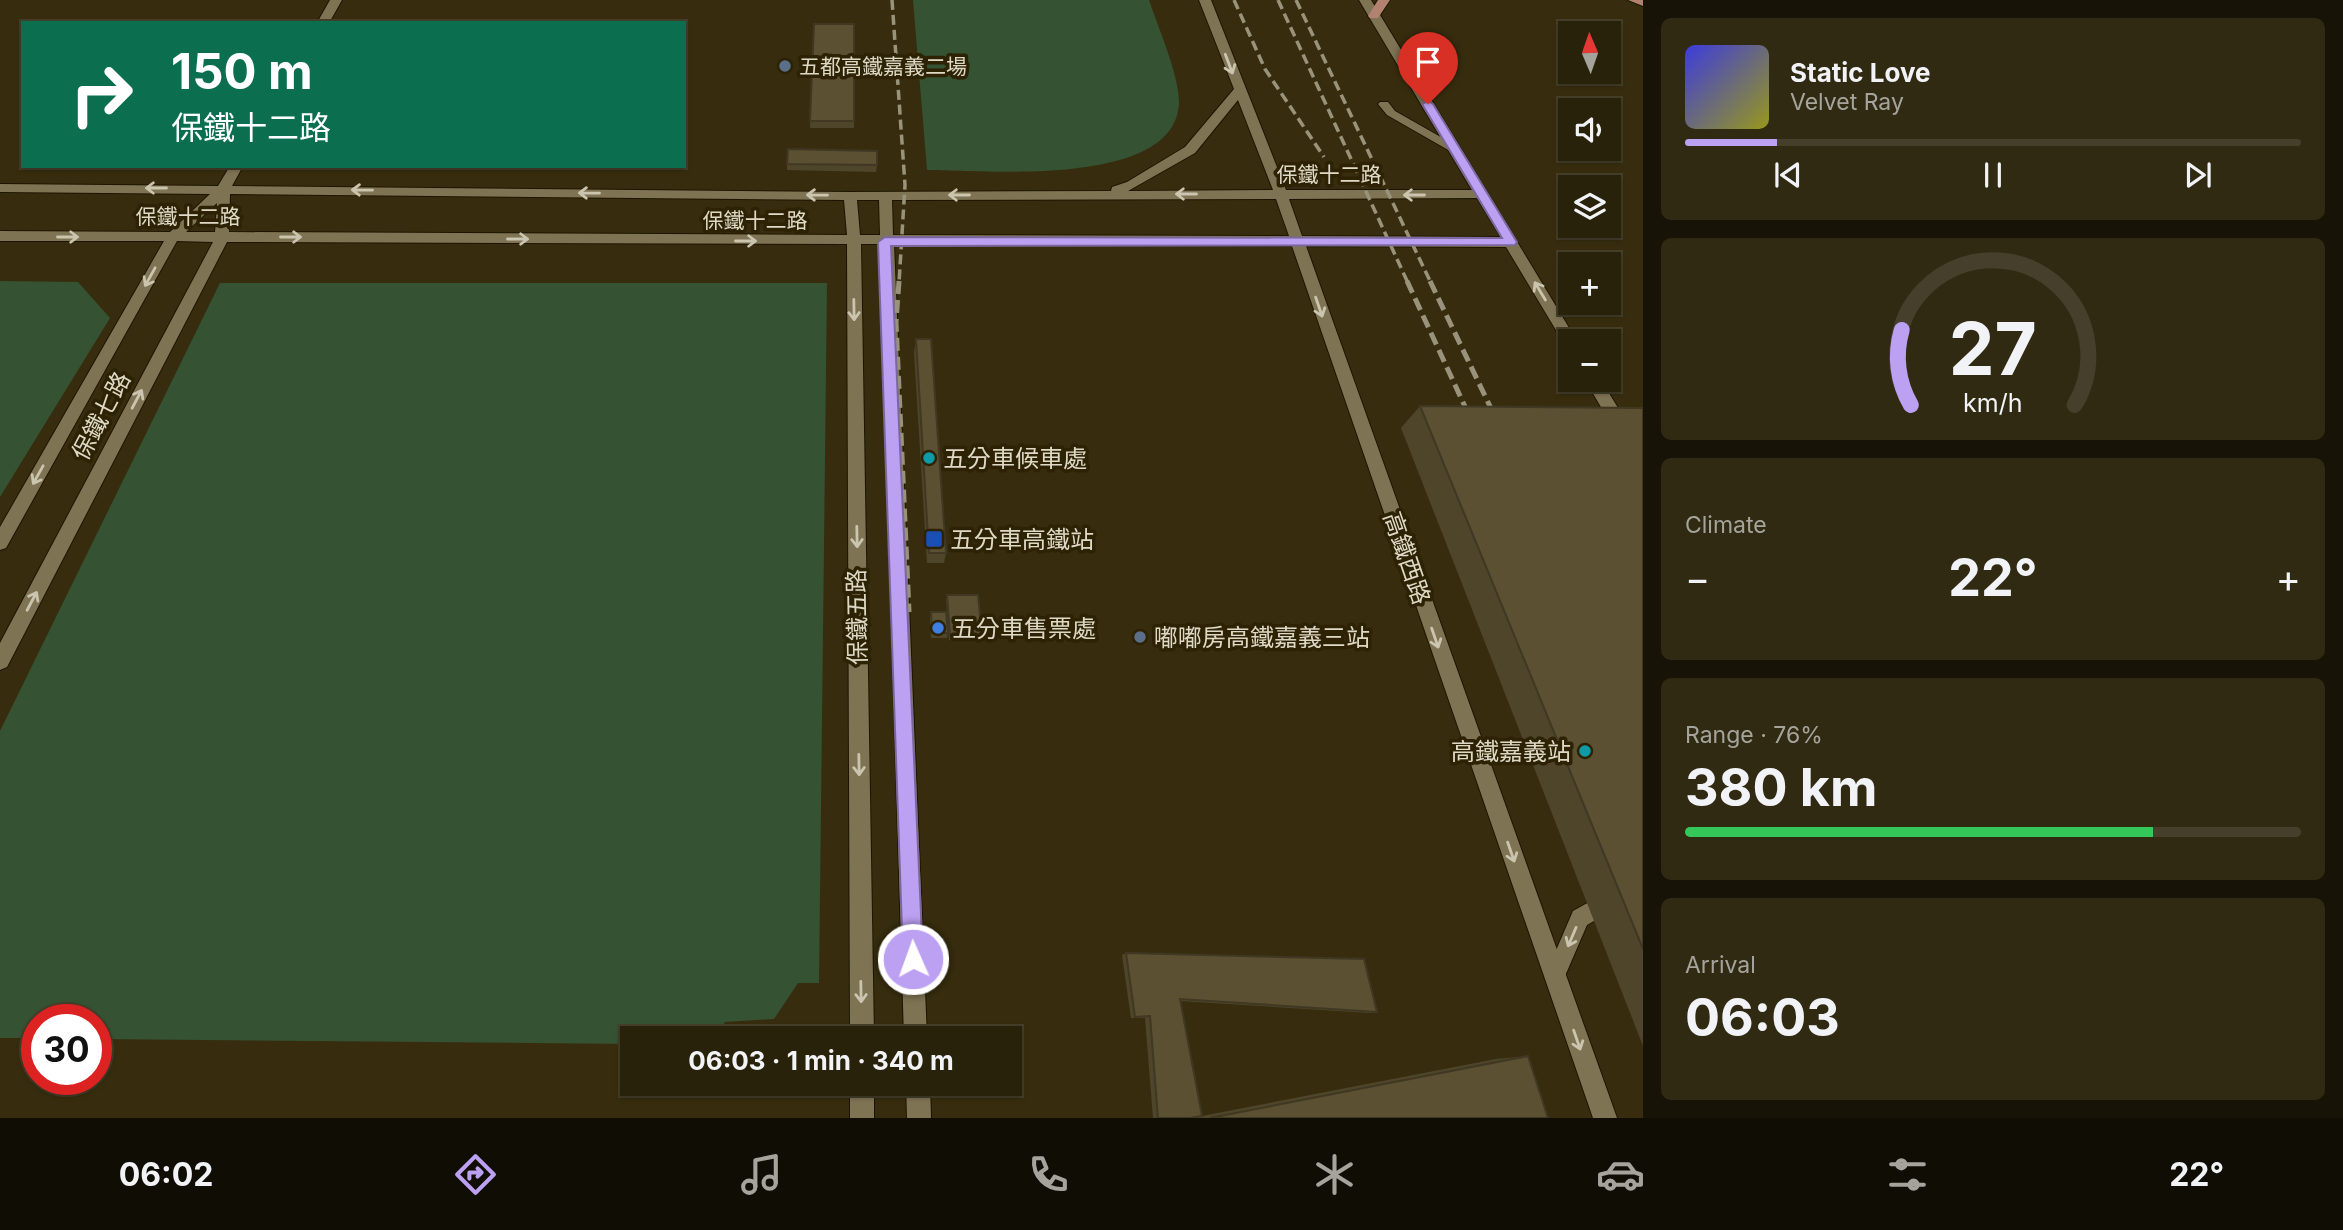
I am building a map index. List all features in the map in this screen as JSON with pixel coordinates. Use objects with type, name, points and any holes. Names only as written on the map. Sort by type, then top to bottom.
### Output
[{"type":"main road","points":[[1374,16],[1384,0]]},
{"type":"main road","points":[[1633,0],[1643,3]]},
{"type":"street","points":[[324,21],[336,0]]},
{"type":"street","name":"高鐵西路","points":[[1205,0],[1281,195],[1605,1118]]},
{"type":"street","points":[[1365,0],[1563,329]]},
{"type":"street","points":[[1105,194],[1132,185],[1190,150],[1239,90]]},
{"type":"street","name":"保鐵七路","points":[[0,543],[173,237],[224,188],[236,168]]},
{"type":"street","name":"保鐵十二路","points":[[0,188],[224,188],[850,196],[1482,194]]},
{"type":"street","name":"保鐵七路","points":[[0,661],[222,237],[224,188]]},
{"type":"street","name":"保鐵五路","points":[[885,195],[916,1026]]},
{"type":"street","name":"保鐵五路","points":[[850,196],[854,242],[862,1026]]},
{"type":"street","name":"保鐵十二路","points":[[0,236],[854,242],[1511,242]]},
{"type":"street","points":[[1600,392],[1643,463]]},
{"type":"street","points":[[862,1096],[862,1118]]},
{"type":"street","points":[[918,1096],[919,1118]]},
{"type":"lane","points":[[1384,104],[1391,113],[1454,148]]},
{"type":"lane","points":[[1555,976],[1580,918],[1625,892],[1643,893]]},
{"type":"green space","points":[[913,0],[1149,0],[1172,65],[1178,91],[1179,102],[1170,130],[1147,149],[1113,162],[1073,169],[990,172],[927,170]]},
{"type":"green space","points":[[0,281],[78,282],[110,318],[0,497]]},
{"type":"green space","points":[[220,283],[827,283],[819,983],[798,983],[774,1019],[725,1022],[722,1026],[620,1026],[620,1044],[112,1039],[112,1004],[21,1004],[21,1038],[0,1038],[0,731]]},
{"type":"building","points":[[814,24],[854,24],[854,121],[810,121]]},
{"type":"building","points":[[788,149],[877,151],[877,165],[787,164]]},
{"type":"building","name":"五分車候車處","points":[[916,339],[931,339],[946,553],[929,553]]},
{"type":"building","name":"高鐵嘉義站","points":[[1420,406],[1643,408],[1643,949]]},
{"type":"building","points":[[947,595],[978,595],[982,635],[950,635]]},
{"type":"building","name":"五分車售票處","points":[[931,612],[946,612],[948,633],[932,633]]},
{"type":"building","points":[[1126,953],[1364,959],[1377,1012],[1180,999],[1202,1116],[1158,1118],[1150,1016],[1135,1017]]},
{"type":"building","points":[[1528,1056],[1548,1118],[1210,1118]]},
{"type":"railway","points":[[892,0],[905,185],[899,283]]},
{"type":"railway","points":[[1234,0],[1265,69],[1324,157]]},
{"type":"railway","points":[[1278,0],[1408,283]]},
{"type":"railway","points":[[1296,0],[1431,283]]},
{"type":"railway","points":[[899,281],[896,322],[909,612]]},
{"type":"railway","points":[[1407,281],[1473,424]]},
{"type":"railway","points":[[1430,281],[1498,423]]},
{"type":"place","name":"五都高鐵嘉義二場","points":[[785,66]]},
{"type":"place","name":"五分車候車處","points":[[929,458]]},
{"type":"place","name":"五分車高鐵站","points":[[934,539]]},
{"type":"place","name":"五分車售票處","points":[[938,628]]},
{"type":"place","name":"嘟嘟房高鐵嘉義三站","points":[[1140,637]]},
{"type":"place","name":"高鐵嘉義站","points":[[1585,751]]},
{"type":"route","points":[[913,959],[885,242],[1511,242],[1428,104]]}]
